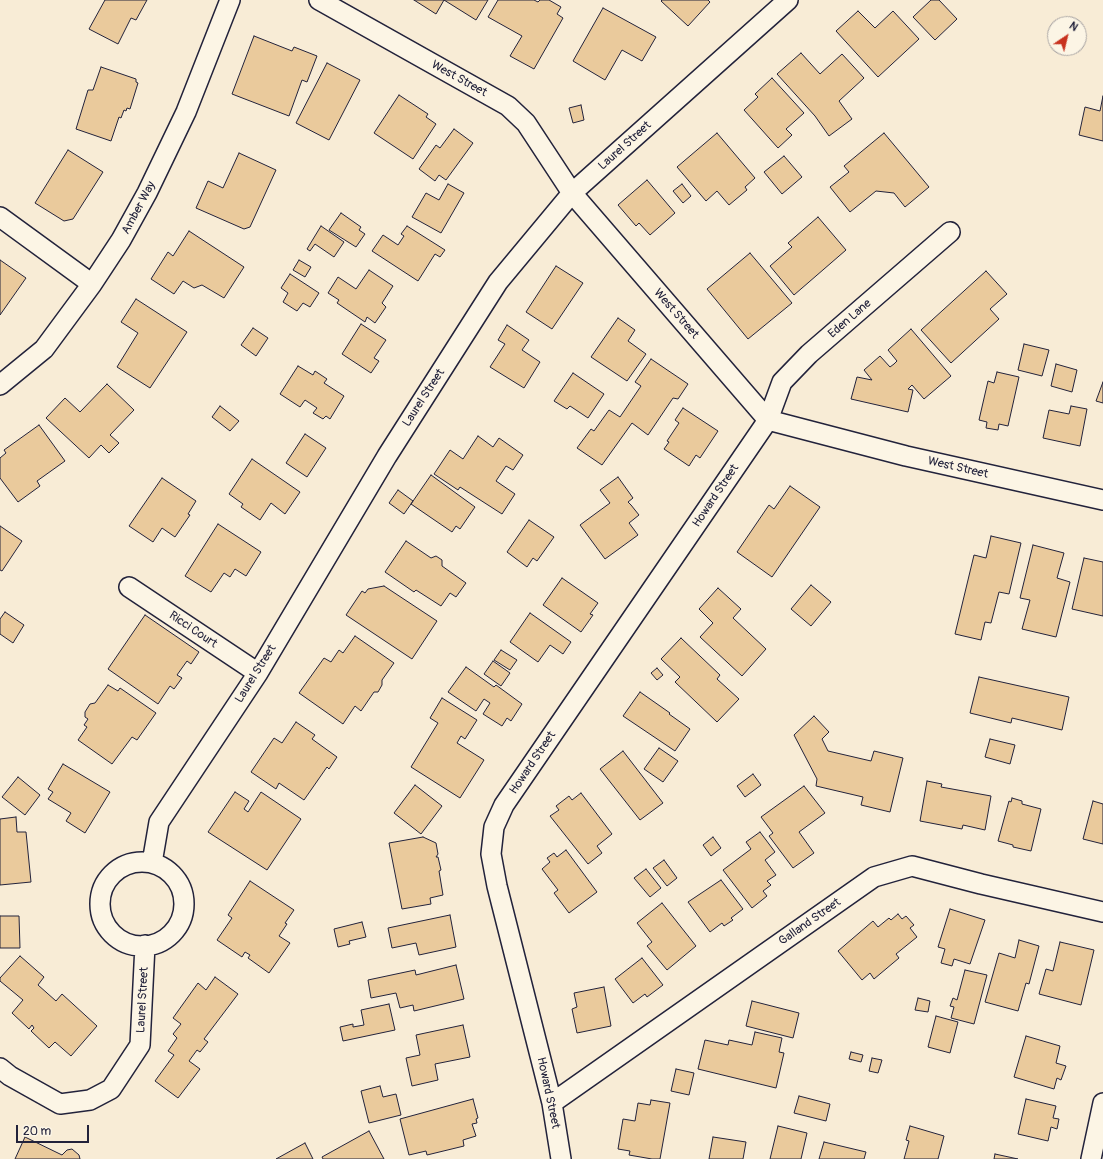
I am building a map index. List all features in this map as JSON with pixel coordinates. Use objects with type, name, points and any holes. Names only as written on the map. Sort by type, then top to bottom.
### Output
[{"type":"street","name":"Amber Way","points":[[0,385],[44,349],[92,284],[121,240],[147,193],[180,126],[230,0]]},
{"type":"street","name":"West Street","points":[[319,0],[508,106],[526,123],[572,194],[768,420],[906,456],[1103,500]]},
{"type":"street","name":"Laurel Street","points":[[152,863],[159,822],[258,673],[387,456],[498,282],[572,194],[788,0]]},
{"type":"street","points":[[0,217],[92,284]]},
{"type":"street","name":"Eden Lane","points":[[768,420],[782,382],[810,354],[950,232]]},
{"type":"street","name":"Howard Street","points":[[561,1159],[552,1103],[497,886],[491,854],[494,827],[504,805],[768,420]]},
{"type":"street","name":"Ricci Court","points":[[129,587],[258,673]]},
{"type":"street","points":[[137,862],[152,863],[164,868],[174,877],[181,888],[183,901],[182,914],[178,926],[169,935],[158,942],[145,945],[130,944],[117,938],[107,928],[101,914],[100,900],[103,886],[112,874],[124,866],[137,862]]},
{"type":"street","name":"Galland Street","points":[[552,1103],[874,877],[912,866],[981,884],[1103,912]]},
{"type":"street","name":"Laurel Street","points":[[0,1068],[10,1076],[60,1104],[90,1100],[111,1089],[140,1045],[145,945]]},
{"type":"street","points":[[1091,1159],[1103,1103]]},
{"type":"building","points":[[105,0],[147,0],[136,20],[131,18],[118,44],[89,29]]},
{"type":"building","points":[[414,0],[444,0],[436,14]]},
{"type":"building","points":[[444,0],[488,0],[476,20]]},
{"type":"building","points":[[498,0],[534,0],[538,2],[540,0],[549,0],[561,7],[557,14],[563,18],[534,69],[510,56],[522,36],[488,17]]},
{"type":"building","points":[[708,0],[710,2],[688,26],[661,1]]},
{"type":"building","points":[[931,0],[939,0],[957,19],[935,40],[913,17]]},
{"type":"building","points":[[603,8],[656,37],[642,61],[622,50],[605,80],[573,61]]},
{"type":"building","points":[[858,11],[875,28],[893,11],[919,39],[878,77],[836,31]]},
{"type":"building","points":[[254,36],[292,51],[294,47],[317,56],[307,82],[302,80],[289,116],[232,94]]},
{"type":"building","points":[[801,53],[820,74],[842,54],[864,78],[839,101],[852,119],[829,136],[815,116],[777,74]]},
{"type":"building","points":[[327,63],[360,80],[329,140],[296,123]]},
{"type":"building","points":[[101,67],[136,79],[136,82],[138,83],[130,109],[127,108],[126,111],[124,110],[121,118],[119,117],[111,141],[76,129],[88,90],[93,90]]},
{"type":"building","points":[[772,78],[804,113],[786,129],[792,135],[778,148],[744,110],[758,97],[755,94]]},
{"type":"building","points":[[399,95],[428,114],[426,117],[436,124],[413,159],[374,133]]},
{"type":"building","points":[[1103,96],[1103,141],[1079,135],[1085,107],[1100,111]]},
{"type":"building","points":[[581,105],[584,120],[573,123],[569,108]]},
{"type":"building","points":[[454,129],[473,143],[446,180],[439,175],[435,181],[419,169],[436,145],[440,148]]},
{"type":"building","points":[[717,133],[755,178],[745,187],[747,190],[729,205],[717,191],[706,201],[677,167]]},
{"type":"building","points":[[884,133],[929,187],[905,207],[894,193],[876,191],[850,212],[830,187],[849,172],[844,166]]},
{"type":"building","points":[[68,150],[103,172],[73,219],[64,221],[35,203]]},
{"type":"building","points":[[239,153],[276,170],[250,227],[244,229],[196,208],[208,181],[223,188]]},
{"type":"building","points":[[784,156],[802,177],[782,194],[764,172]]},
{"type":"building","points":[[647,180],[675,213],[650,235],[639,223],[636,226],[618,205]]},
{"type":"building","points":[[448,184],[464,193],[441,233],[412,217],[426,193],[439,200]]},
{"type":"building","points":[[682,184],[691,196],[683,203],[673,191]]},
{"type":"building","points":[[341,213],[361,227],[359,230],[365,234],[356,247],[329,230]]},
{"type":"building","points":[[818,217],[846,250],[794,295],[770,266],[792,247],[788,243]]},
{"type":"building","points":[[321,226],[344,242],[334,257],[315,244],[310,251],[307,249]]},
{"type":"building","points":[[407,226],[445,250],[440,257],[435,254],[418,281],[372,251],[383,235],[398,245],[404,236],[401,234]]},
{"type":"building","points":[[189,231],[244,267],[224,298],[202,285],[194,288],[183,281],[174,294],[151,279],[168,252],[173,256]]},
{"type":"building","points":[[750,253],[792,303],[748,339],[707,289]]},
{"type":"building","points":[[0,260],[26,278],[0,315]]},
{"type":"building","points":[[299,260],[311,267],[305,277],[293,270]]},
{"type":"building","points":[[556,266],[583,283],[552,329],[526,312]]},
{"type":"building","points":[[369,270],[393,286],[382,303],[386,307],[375,323],[367,317],[365,322],[337,303],[339,300],[328,293],[338,277],[356,289]]},
{"type":"building","points":[[986,271],[1007,294],[990,309],[999,319],[951,363],[921,330]]},
{"type":"building","points":[[290,274],[319,293],[310,307],[303,303],[297,311],[283,302],[288,293],[281,288]]},
{"type":"building","points":[[136,299],[187,332],[150,388],[117,367],[138,333],[121,322]]},
{"type":"building","points":[[618,318],[635,330],[628,341],[646,354],[627,381],[591,357]]},
{"type":"building","points":[[361,324],[386,340],[374,358],[379,361],[371,373],[342,354]]},
{"type":"building","points":[[507,325],[529,340],[522,350],[540,362],[524,388],[490,367],[505,344],[498,340]]},
{"type":"building","points":[[253,328],[268,338],[256,356],[241,345]]},
{"type":"building","points":[[911,329],[951,376],[924,399],[912,385],[908,389],[913,390],[908,412],[851,399],[857,377],[872,380],[864,370],[880,356],[890,367],[897,361],[888,350]]},
{"type":"building","points":[[1024,344],[1049,350],[1042,376],[1018,370]]},
{"type":"building","points":[[651,359],[688,384],[678,399],[673,398],[648,435],[632,423],[602,465],[577,448],[591,429],[594,431],[609,410],[620,417],[641,386],[635,382]]},
{"type":"building","points":[[1056,364],[1077,370],[1072,392],[1051,386]]},
{"type":"building","points":[[298,366],[313,375],[315,371],[327,379],[324,383],[344,396],[330,419],[326,416],[323,419],[313,413],[317,408],[305,400],[300,407],[280,394]]},
{"type":"building","points":[[997,372],[1019,377],[1008,426],[999,424],[998,430],[986,428],[987,422],[979,420],[988,381],[994,383]]},
{"type":"building","points":[[573,373],[604,394],[588,418],[570,406],[567,409],[554,401]]},
{"type":"building","points":[[1103,382],[1103,403],[1096,401]]},
{"type":"building","points":[[107,384],[134,410],[110,435],[119,443],[109,453],[101,445],[89,458],[46,418],[65,398],[80,412]]},
{"type":"building","points":[[220,406],[239,421],[230,431],[212,417]]},
{"type":"building","points":[[1071,406],[1087,409],[1080,446],[1043,438],[1049,410],[1069,414]]},
{"type":"building","points":[[683,408],[718,431],[700,458],[696,455],[689,466],[664,449],[669,442],[667,441],[679,423],[675,420]]},
{"type":"building","points":[[39,425],[65,461],[37,481],[40,486],[18,502],[0,478],[0,458],[6,453],[4,450]]},
{"type":"building","points":[[305,434],[326,448],[307,477],[286,463]]},
{"type":"building","points":[[478,436],[493,447],[499,438],[523,455],[513,470],[506,466],[496,481],[515,494],[502,514],[460,487],[458,490],[434,474],[450,450],[463,459]]},
{"type":"building","points":[[252,459],[300,492],[285,514],[271,503],[260,520],[241,507],[243,504],[229,494]]},
{"type":"building","points":[[431,475],[475,507],[460,529],[456,526],[452,532],[411,504]]},
{"type":"building","points":[[618,477],[633,498],[628,502],[639,515],[629,523],[638,535],[605,559],[580,525],[610,503],[600,490]]},
{"type":"building","points":[[162,478],[196,501],[188,514],[190,515],[175,537],[162,528],[153,542],[129,526]]},
{"type":"building","points":[[790,486],[820,507],[772,577],[737,552],[769,505],[774,509]]},
{"type":"building","points":[[398,490],[413,501],[404,514],[389,503]]},
{"type":"building","points":[[529,520],[554,537],[537,561],[533,558],[527,567],[507,552]]},
{"type":"building","points":[[218,524],[261,552],[246,576],[235,569],[230,577],[224,573],[211,592],[185,576]]},
{"type":"building","points":[[0,526],[22,541],[2,571],[0,570]]},
{"type":"building","points":[[991,536],[1021,543],[1009,594],[999,592],[991,623],[985,622],[981,640],[955,634],[974,555],[986,558]]},
{"type":"building","points":[[406,541],[431,558],[436,556],[442,560],[442,566],[466,583],[456,597],[450,593],[441,606],[416,590],[414,592],[385,572]]},
{"type":"building","points":[[1033,545],[1064,553],[1057,578],[1070,582],[1056,637],[1022,629],[1030,600],[1020,598]]},
{"type":"building","points":[[1084,558],[1103,562],[1103,616],[1072,609]]},
{"type":"building","points":[[562,578],[598,603],[590,614],[593,615],[581,632],[543,605]]},
{"type":"building","points":[[811,585],[831,602],[811,626],[791,609]]},
{"type":"building","points":[[384,586],[437,621],[412,659],[346,615],[362,591],[365,593],[368,589]]},
{"type":"building","points":[[718,588],[741,609],[733,618],[766,649],[742,676],[700,637],[713,623],[699,609]]},
{"type":"building","points":[[5,612],[24,625],[13,643],[0,634],[0,619]]},
{"type":"building","points":[[530,613],[571,642],[563,654],[550,645],[538,662],[510,642]]},
{"type":"building","points":[[145,615],[199,652],[191,664],[187,661],[177,675],[182,678],[174,689],[170,686],[158,704],[108,669]]},
{"type":"building","points":[[355,636],[394,663],[382,680],[382,685],[378,692],[374,692],[361,711],[355,706],[343,724],[299,693],[324,658],[331,662],[339,650],[343,653]]},
{"type":"building","points":[[681,638],[720,675],[717,679],[739,699],[717,722],[675,682],[680,677],[661,659]]},
{"type":"building","points":[[501,650],[517,660],[510,670],[494,660]]},
{"type":"building","points":[[493,661],[510,673],[501,686],[484,674]]},
{"type":"building","points":[[466,667],[494,687],[496,685],[522,704],[511,721],[507,718],[502,726],[483,714],[490,703],[484,699],[476,711],[448,692]]},
{"type":"building","points":[[657,668],[663,675],[657,680],[651,673]]},
{"type":"building","points":[[979,677],[1069,697],[1062,730],[1012,718],[1011,723],[970,713]]},
{"type":"building","points":[[108,685],[118,691],[120,688],[156,713],[137,740],[132,737],[112,764],[78,740],[87,727],[84,725],[88,719],[85,717],[85,712],[90,704],[95,703]]},
{"type":"building","points":[[640,692],[690,729],[675,751],[623,716]]},
{"type":"building","points":[[442,698],[477,720],[465,739],[461,736],[457,743],[484,760],[460,798],[411,767],[438,723],[430,718]]},
{"type":"building","points":[[814,716],[829,732],[822,739],[828,751],[871,761],[874,751],[903,758],[890,812],[861,805],[863,797],[816,786],[817,779],[794,735]]},
{"type":"building","points":[[296,722],[315,735],[312,739],[337,757],[329,769],[327,767],[304,800],[279,783],[276,789],[251,772],[274,738],[282,743]]},
{"type":"building","points":[[990,739],[1015,745],[1010,764],[985,757]]},
{"type":"building","points":[[659,748],[678,761],[663,782],[644,769]]},
{"type":"building","points":[[623,751],[663,803],[640,820],[600,769]]},
{"type":"building","points":[[63,764],[110,792],[85,833],[66,821],[71,813],[48,799],[53,792],[48,789]]},
{"type":"building","points":[[753,774],[761,785],[745,797],[737,786]]},
{"type":"building","points":[[18,777],[40,795],[25,815],[2,797]]},
{"type":"building","points":[[927,781],[942,784],[941,787],[991,796],[985,830],[963,825],[962,829],[920,821]]},
{"type":"building","points":[[415,785],[442,806],[421,834],[394,813]]},
{"type":"building","points":[[804,786],[825,813],[799,832],[814,853],[793,868],[769,836],[773,833],[761,817]]},
{"type":"building","points":[[235,792],[249,801],[244,809],[248,812],[261,792],[301,819],[267,870],[208,832]]},
{"type":"building","points":[[581,793],[612,834],[597,846],[602,853],[588,864],[550,816],[559,810],[556,806],[569,796],[572,800]]},
{"type":"building","points":[[1012,798],[1022,801],[1022,804],[1041,809],[1031,851],[1013,847],[1013,845],[998,841],[1009,801],[1011,802]]},
{"type":"building","points":[[1093,801],[1103,804],[1103,844],[1083,839]]},
{"type":"building","points":[[16,817],[17,832],[26,832],[31,882],[0,885],[0,819]]},
{"type":"building","points":[[760,832],[775,852],[765,860],[776,875],[767,881],[771,885],[763,891],[767,896],[752,908],[723,870],[751,849],[746,842]]},
{"type":"building","points":[[423,837],[436,843],[438,854],[436,857],[438,857],[441,870],[439,871],[443,895],[430,898],[431,904],[402,909],[389,843]]},
{"type":"building","points":[[713,837],[721,848],[711,856],[703,845]]},
{"type":"building","points":[[566,850],[597,892],[569,913],[554,893],[558,890],[542,869],[550,862],[547,858],[554,853],[557,857]]},
{"type":"building","points":[[664,860],[677,878],[667,886],[653,868]]},
{"type":"building","points":[[646,869],[661,888],[650,897],[634,878]]},
{"type":"building","points":[[721,880],[743,909],[731,918],[733,920],[724,926],[722,923],[710,932],[688,902]]},
{"type":"building","points":[[250,881],[294,910],[285,923],[287,924],[279,936],[290,943],[269,973],[248,958],[250,955],[245,952],[242,957],[217,940],[232,918],[228,915]]},
{"type":"building","points":[[662,903],[696,946],[667,970],[647,946],[652,942],[637,923]]},
{"type":"building","points":[[950,909],[985,920],[970,964],[954,959],[952,966],[941,963],[945,949],[938,947]]},
{"type":"building","points":[[898,914],[902,919],[906,916],[914,925],[910,928],[917,937],[896,954],[899,958],[874,979],[870,973],[862,980],[838,951],[873,921],[878,927],[889,918],[891,920]]},
{"type":"building","points":[[450,915],[456,947],[419,955],[416,943],[392,948],[388,928]]},
{"type":"building","points":[[0,916],[19,916],[20,948],[0,948]]},
{"type":"building","points":[[362,922],[366,937],[349,941],[350,944],[338,947],[334,929]]},
{"type":"building","points":[[1019,940],[1039,946],[1029,984],[1026,983],[1018,1011],[985,1002],[999,953],[1015,958]]},
{"type":"building","points":[[1060,942],[1094,950],[1081,1005],[1039,994],[1046,969],[1053,971]]},
{"type":"building","points":[[20,956],[44,977],[38,985],[56,1001],[62,994],[97,1026],[71,1056],[55,1042],[49,1048],[31,1031],[34,1028],[32,1025],[29,1029],[12,1013],[23,1000],[0,981],[0,978]]},
{"type":"building","points":[[642,958],[663,985],[647,997],[645,994],[633,1003],[615,979]]},
{"type":"building","points":[[456,965],[464,999],[414,1011],[413,1005],[400,1008],[396,993],[371,998],[368,980],[415,970],[416,975]]},
{"type":"building","points":[[965,970],[987,975],[974,1024],[951,1018],[954,1007],[950,1006],[953,998],[957,1000]]},
{"type":"building","points":[[215,977],[238,994],[204,1039],[208,1042],[200,1052],[197,1050],[189,1061],[200,1069],[178,1098],[155,1081],[174,1055],[168,1051],[177,1038],[173,1034],[181,1024],[173,1018],[198,983],[206,990]]},
{"type":"building","points":[[604,987],[611,1026],[577,1033],[572,1009],[577,1007],[574,993]]},
{"type":"building","points":[[918,998],[930,1001],[928,1012],[915,1010]]},
{"type":"building","points":[[752,1001],[799,1013],[793,1038],[746,1026]]},
{"type":"building","points":[[389,1004],[395,1030],[343,1041],[340,1027],[353,1024],[353,1027],[364,1025],[361,1010]]},
{"type":"building","points":[[936,1016],[958,1022],[950,1053],[928,1047]]},
{"type":"building","points":[[463,1025],[470,1057],[435,1064],[438,1080],[412,1086],[406,1058],[420,1055],[416,1035]]},
{"type":"building","points":[[755,1032],[782,1038],[779,1052],[784,1053],[776,1088],[698,1069],[705,1040],[728,1045],[729,1040],[752,1045]]},
{"type":"building","points":[[1026,1036],[1060,1046],[1056,1063],[1066,1066],[1061,1080],[1057,1078],[1054,1089],[1014,1077]]},
{"type":"building","points":[[851,1052],[863,1055],[861,1062],[849,1059]]},
{"type":"building","points":[[872,1058],[882,1060],[878,1073],[869,1071]]},
{"type":"building","points":[[676,1069],[694,1073],[689,1095],[671,1091]]},
{"type":"building","points":[[380,1086],[383,1097],[396,1094],[401,1115],[369,1123],[361,1091]]},
{"type":"building","points":[[799,1096],[830,1104],[826,1121],[794,1113]]},
{"type":"building","points":[[473,1099],[478,1118],[476,1119],[477,1123],[472,1124],[476,1136],[463,1140],[464,1146],[427,1155],[426,1151],[409,1155],[400,1119]]},
{"type":"building","points":[[1026,1099],[1056,1106],[1053,1118],[1059,1119],[1057,1129],[1051,1127],[1048,1141],[1018,1134]]},
{"type":"building","points":[[651,1100],[670,1103],[660,1159],[629,1155],[630,1151],[618,1149],[623,1119],[635,1121],[638,1103],[650,1105]]},
{"type":"building","points":[[778,1126],[807,1133],[801,1159],[770,1159]]},
{"type":"building","points":[[910,1126],[944,1136],[938,1159],[904,1159],[909,1141],[906,1140]]},
{"type":"building","points":[[369,1131],[384,1159],[323,1159],[322,1157]]},
{"type":"building","points":[[25,1137],[62,1155],[67,1150],[72,1149],[79,1155],[80,1159],[15,1159]]},
{"type":"building","points":[[713,1137],[746,1142],[743,1159],[709,1159]]},
{"type":"building","points":[[824,1142],[866,1152],[864,1159],[819,1159]]},
{"type":"building","points":[[305,1143],[313,1159],[276,1159]]},
{"type":"building","points":[[995,1154],[1018,1159],[994,1159]]}]
